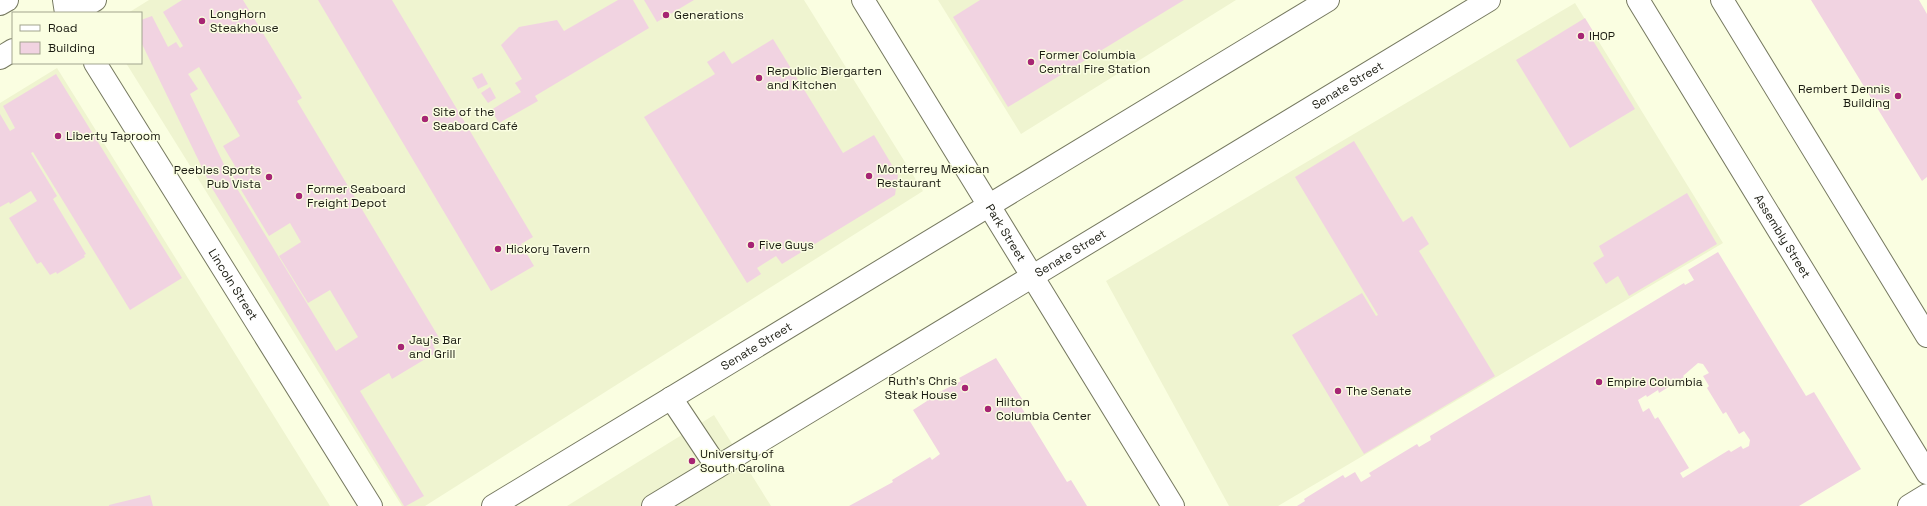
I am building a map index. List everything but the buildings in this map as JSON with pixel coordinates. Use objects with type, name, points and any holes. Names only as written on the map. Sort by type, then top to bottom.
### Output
[{"type":"street","points":[[0,4],[7,0]]},
{"type":"street","points":[[64,0],[66,12]]},
{"type":"street","points":[[76,12],[95,0]]},
{"type":"street","name":"Park Street","points":[[863,0],[1172,506]]},
{"type":"street","name":"Senate Street","points":[[493,506],[1328,0]]},
{"type":"street","name":"Senate Street","points":[[653,506],[1489,0]]},
{"type":"street","name":"Assembly Street","points":[[1638,0],[1927,473]]},
{"type":"street","points":[[1722,0],[1927,336]]},
{"type":"street","points":[[0,58],[12,51]]},
{"type":"street","name":"Lincoln Street","points":[[96,64],[371,506]]},
{"type":"street","points":[[671,398],[717,467]]},
{"type":"street","points":[[1909,506],[1927,495]]},
{"type":"shaded area","points":[[149,0],[804,0],[923,191],[425,506],[402,506],[127,64],[142,64],[142,12],[130,12]]},
{"type":"shaded area","name":"Former Columbia Central Fire Station","points":[[938,0],[1236,0],[1021,134]]},
{"type":"shaded area","points":[[1575,3],[1723,243],[1278,506],[1229,506],[1106,281]]},
{"type":"shaded area","points":[[57,68],[330,506],[0,506],[0,103]]},
{"type":"shaded area","name":"University of South Carolina","points":[[714,415],[771,506],[567,506]]},
{"type":"place","name":"Generations","points":[[666,15]]},
{"type":"place","name":"LongHorn Steakhouse","points":[[202,21]]},
{"type":"place","name":"IHOP","points":[[1581,36]]},
{"type":"place","name":"Former Columbia Central Fire Station","points":[[1031,62]]},
{"type":"place","name":"Republic Biergarten and Kitchen","points":[[759,78]]},
{"type":"place","name":"Rembert Dennis Building","points":[[1898,96]]},
{"type":"place","name":"Site of the Seaboard Café","points":[[425,119]]},
{"type":"place","name":"Liberty Taproom","points":[[58,136]]},
{"type":"place","name":"Monterrey Mexican Restaurant","points":[[869,176]]},
{"type":"place","name":"Peebles Sports Pub Vista","points":[[269,177]]},
{"type":"place","name":"Former Seaboard Freight Depot","points":[[299,196]]},
{"type":"place","name":"Five Guys","points":[[751,245]]},
{"type":"place","name":"Hickory Tavern","points":[[498,249]]},
{"type":"place","name":"Jay's Bar and Grill","points":[[401,347]]},
{"type":"place","name":"Empire Columbia","points":[[1599,382]]},
{"type":"place","name":"Ruth's Chris Steak House","points":[[965,388]]},
{"type":"place","name":"The Senate","points":[[1338,391]]},
{"type":"place","name":"Hilton Columbia Center","points":[[988,409]]},
{"type":"place","name":"University of South Carolina","points":[[692,461]]}]
